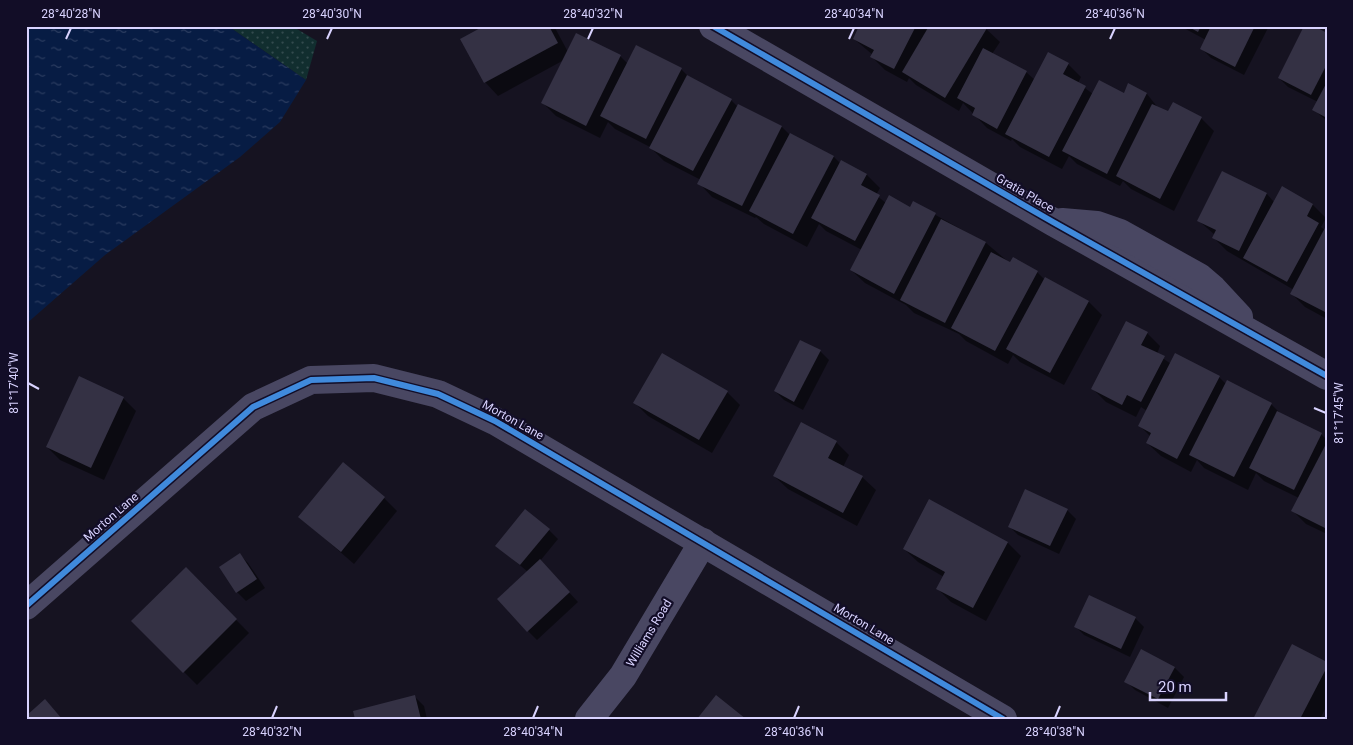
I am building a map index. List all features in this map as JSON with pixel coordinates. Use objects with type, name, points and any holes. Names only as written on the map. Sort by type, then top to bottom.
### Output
[{"type":"street","name":"Gratia Place","points":[[714,26],[1053,222],[1327,376]]},
{"type":"street","name":"Morton Lane","points":[[26,606],[253,407],[311,380],[374,378],[438,394],[495,421],[1003,719]]},
{"type":"street","name":"Williams Road","points":[[590,719],[623,676],[704,542]]},
{"type":"green space","points":[[228,26],[292,26],[317,41],[306,80]]},
{"type":"water","points":[[26,26],[228,26],[306,80],[280,122],[240,157],[105,255],[26,324]]},
{"type":"building","points":[[484,26],[549,26],[558,43],[484,83],[460,39]]},
{"type":"building","points":[[859,26],[916,26],[894,69],[870,57],[874,50],[853,39]]},
{"type":"building","points":[[929,26],[987,28],[945,98],[902,72]]},
{"type":"building","points":[[1187,26],[1201,26],[1198,32]]},
{"type":"building","points":[[1211,26],[1255,26],[1235,67],[1200,49]]},
{"type":"building","points":[[1304,26],[1314,26],[1327,33],[1327,64],[1311,95],[1278,78]]},
{"type":"building","points":[[576,33],[621,55],[586,126],[541,103]]},
{"type":"building","points":[[636,45],[682,68],[646,139],[600,116]]},
{"type":"building","points":[[983,48],[1027,71],[997,129],[972,115],[975,108],[957,98]]},
{"type":"building","points":[[1048,52],[1069,63],[1063,74],[1086,86],[1049,157],[1005,134]]},
{"type":"building","points":[[687,75],[732,99],[693,171],[649,148]]},
{"type":"building","points":[[1099,80],[1124,93],[1128,83],[1147,93],[1107,174],[1062,151]]},
{"type":"building","points":[[1327,82],[1327,118],[1312,110]]},
{"type":"building","points":[[1173,102],[1202,117],[1160,199],[1116,176],[1152,104],[1168,111]]},
{"type":"building","points":[[738,104],[782,126],[742,206],[697,184]]},
{"type":"building","points":[[790,133],[834,156],[793,234],[749,211]]},
{"type":"building","points":[[841,160],[867,174],[861,185],[880,195],[855,241],[811,218]]},
{"type":"building","points":[[1222,171],[1267,193],[1239,251],[1212,238],[1216,230],[1197,221]]},
{"type":"building","points":[[1282,186],[1313,204],[1307,216],[1319,223],[1287,282],[1243,258]]},
{"type":"building","points":[[889,195],[910,207],[913,201],[936,213],[894,294],[850,270]]},
{"type":"building","points":[[941,219],[986,242],[945,323],[900,300]]},
{"type":"building","points":[[1327,224],[1327,313],[1290,294]]},
{"type":"building","points":[[991,252],[1010,262],[1013,257],[1038,271],[995,351],[951,328]]},
{"type":"building","points":[[1045,277],[1089,301],[1050,373],[1006,349]]},
{"type":"building","points":[[1126,321],[1148,332],[1141,345],[1165,356],[1141,402],[1127,395],[1122,405],[1091,389]]},
{"type":"building","points":[[800,340],[821,350],[794,402],[774,391]]},
{"type":"building","points":[[662,353],[728,391],[699,440],[633,403]]},
{"type":"building","points":[[1175,353],[1220,376],[1177,459],[1146,443],[1151,433],[1138,426]]},
{"type":"building","points":[[79,376],[124,397],[91,468],[46,447]]},
{"type":"building","points":[[1227,380],[1272,403],[1234,477],[1189,455]]},
{"type":"building","points":[[1277,411],[1322,433],[1294,490],[1249,468]]},
{"type":"building","points":[[801,422],[837,441],[828,458],[863,476],[843,513],[773,476]]},
{"type":"building","points":[[1327,442],[1327,529],[1291,511]]},
{"type":"building","points":[[343,462],[385,497],[341,552],[298,517]]},
{"type":"building","points":[[1025,489],[1068,509],[1050,546],[1008,527]]},
{"type":"building","points":[[929,499],[1008,542],[973,608],[936,589],[945,572],[903,549]]},
{"type":"building","points":[[525,509],[550,529],[520,565],[495,546]]},
{"type":"building","points":[[240,553],[257,579],[236,593],[219,567]]},
{"type":"building","points":[[540,559],[570,592],[527,632],[497,599]]},
{"type":"building","points":[[186,567],[237,619],[183,673],[131,621]]},
{"type":"building","points":[[1089,595],[1136,617],[1121,649],[1074,627]]},
{"type":"building","points":[[1292,644],[1327,662],[1327,667],[1300,719],[1253,719]]},
{"type":"building","points":[[1141,649],[1175,667],[1158,699],[1124,682]]},
{"type":"building","points":[[415,695],[421,719],[355,719],[353,711]]},
{"type":"building","points":[[716,695],[746,719],[697,719]]},
{"type":"building","points":[[45,699],[62,719],[26,719],[26,716]]},
{"type":"cycle path","points":[[713,26],[1053,222],[1327,376]]},
{"type":"cycle path","points":[[26,606],[253,407],[311,380],[374,378],[438,394],[495,421],[1003,719]]}]
